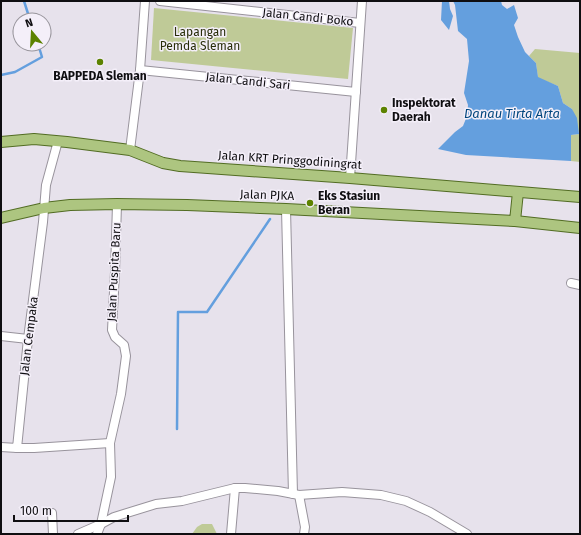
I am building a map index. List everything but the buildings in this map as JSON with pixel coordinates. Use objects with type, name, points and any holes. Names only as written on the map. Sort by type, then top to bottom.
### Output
[{"type":"main road","name":"Jalan KRT Pringgodiningrat","points":[[1,142],[34,139],[130,150],[163,163],[180,166],[580,197]]},
{"type":"main road","points":[[515,221],[518,192]]},
{"type":"main road","name":"Jalan PJKA","points":[[1,218],[44,208],[70,205],[188,205],[515,221],[580,228]]},
{"type":"street","points":[[130,150],[140,70],[145,1]]},
{"type":"street","name":"Jalan Candi Boko","points":[[160,1],[360,23]]},
{"type":"street","points":[[350,178],[362,1]]},
{"type":"street","name":"Jalan Candi Sari","points":[[140,70],[356,92]]},
{"type":"street","name":"Jalan Cempaka","points":[[17,448],[28,339],[47,181],[58,141]]},
{"type":"street","name":"Jalan Puspita Baru","points":[[97,534],[101,524],[111,477],[110,443],[121,394],[126,356],[124,345],[115,337],[112,330],[117,204]]},
{"type":"street","points":[[286,209],[296,495],[305,527],[304,534]]},
{"type":"street","points":[[571,283],[580,285]]},
{"type":"street","points":[[1,336],[28,339]]},
{"type":"street","points":[[1,447],[34,448],[110,443]]},
{"type":"street","points":[[231,534],[235,488]]},
{"type":"street","points":[[78,534],[101,524],[114,516],[156,504],[182,500],[235,488],[246,488],[278,491],[296,495],[342,492],[381,495],[406,501],[430,512],[467,534]]},
{"type":"street","points":[[52,513],[53,534]]},
{"type":"green space","name":"Lapangan Pemda Sleman","points":[[154,8],[353,28],[348,79],[151,60]]},
{"type":"green space","points":[[535,49],[580,53],[580,162],[571,161],[571,135],[579,134],[572,109],[563,103],[558,86],[538,78],[536,63],[529,56]]},
{"type":"green space","points":[[202,524],[212,524],[217,534],[192,534],[197,527]]},
{"type":"water","points":[[442,1],[449,1],[453,16],[449,30],[441,20]]},
{"type":"water","name":"Danau Tirta Arta","points":[[453,1],[501,1],[502,5],[507,9],[514,5],[518,18],[514,25],[518,37],[525,52],[536,63],[538,77],[558,86],[563,103],[572,109],[577,118],[579,134],[571,135],[571,161],[466,155],[438,149],[463,126],[467,116],[468,105],[464,93],[469,61],[467,39],[458,31],[455,5]]},
{"type":"waterway","points":[[24,1],[27,12]]},
{"type":"waterway","points":[[1,75],[15,72],[42,57],[40,52]]},
{"type":"waterway","points":[[177,429],[178,312],[207,312],[270,219]]},
{"type":"place","name":"BAPPEDA Sleman","points":[[100,62]]},
{"type":"place","name":"Inspektorat Daerah","points":[[384,110]]},
{"type":"place","name":"Eks Stasiun Beran","points":[[310,203]]}]
